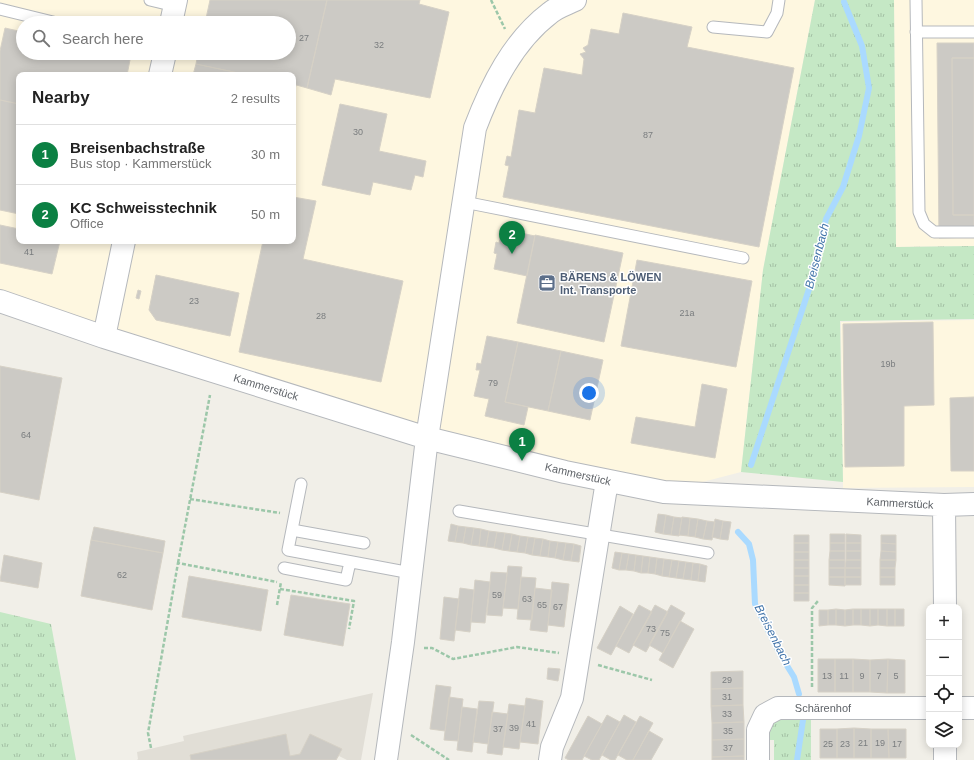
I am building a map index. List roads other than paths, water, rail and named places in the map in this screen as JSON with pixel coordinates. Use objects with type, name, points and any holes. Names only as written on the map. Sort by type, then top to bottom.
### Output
[{"type":"street","points":[[386,760],[403,642],[427,438],[475,128],[492,87],[515,49],[551,12],[575,0]]},
{"type":"street","points":[[161,72],[163,60]]},
{"type":"street","points":[[104,337],[123,244]]},
{"type":"street","name":"Kammerstück","points":[[0,301],[104,337],[427,438],[607,481],[664,492],[944,505],[974,504]]},
{"type":"street","points":[[550,760],[552,747],[572,698],[607,481]]},
{"type":"street","points":[[944,505],[945,604]]},
{"type":"street","name":"Schärenhof","points":[[758,760],[758,730],[765,715],[778,708],[926,708]]},
{"type":"street","points":[[962,708],[974,708]]},
{"type":"street","points":[[945,748],[945,760]]},
{"type":"lane","points":[[150,0],[174,10]]},
{"type":"lane","points":[[713,27],[767,32],[777,13],[779,0]]},
{"type":"lane","points":[[916,0],[919,212],[924,224],[934,232],[974,232]]},
{"type":"lane","points":[[0,9],[28,16]]},
{"type":"lane","points":[[916,32],[974,32]]},
{"type":"lane","points":[[464,202],[743,258]]},
{"type":"lane","points":[[301,484],[288,550],[411,573]]},
{"type":"lane","points":[[459,511],[708,553]]},
{"type":"lane","points":[[292,530],[364,544]]},
{"type":"lane","points":[[284,568],[346,580],[350,562]]},
{"type":"waterway","name":"Breisenbach","points":[[751,465],[815,271],[826,219],[843,187],[859,136],[869,88],[862,46],[844,2]]},
{"type":"waterway","name":"Breisenbach","points":[[738,532],[749,544],[753,560],[755,604],[781,656],[794,677],[799,694]]},
{"type":"waterway","name":"Breisenbach","points":[[797,760],[803,720]]},
{"type":"place","name":"KC Schweisstechnik","points":[[512,254]]},
{"type":"place","name":"BÄRENS & LÖWEN Int. Transporte","points":[[547,283]]},
{"type":"place","name":"Breisenbachstraße","points":[[522,461]]}]
